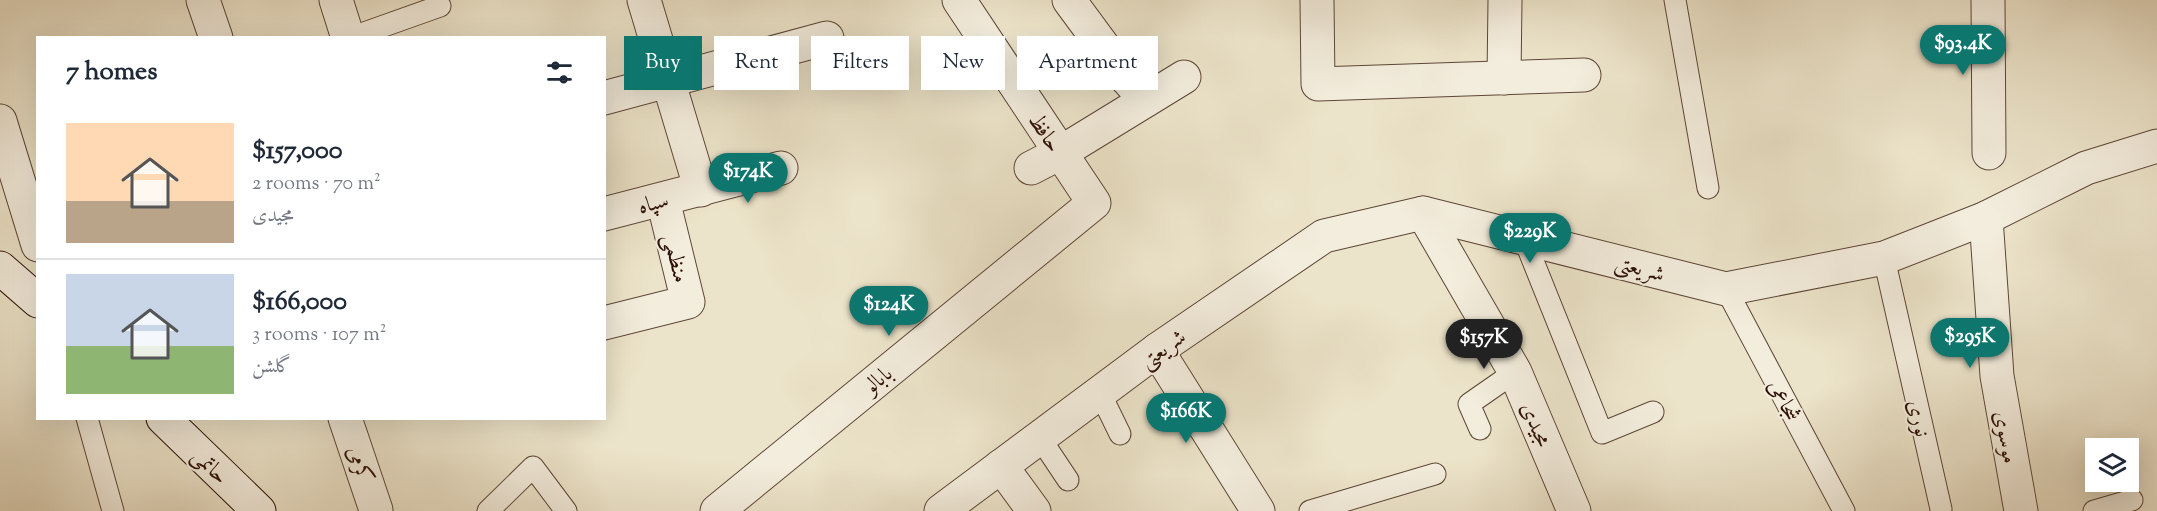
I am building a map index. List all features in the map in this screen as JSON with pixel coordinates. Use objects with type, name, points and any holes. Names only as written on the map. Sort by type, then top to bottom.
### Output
[{"type":"street","points":[[203,0],[215,36]]},
{"type":"street","points":[[336,0],[348,36]]},
{"type":"street","points":[[644,0],[655,36]]},
{"type":"street","name":"حافظ","points":[[959,0],[1094,203]]},
{"type":"street","points":[[1069,0],[1146,100]]},
{"type":"street","points":[[1317,0],[1318,84],[1584,75]]},
{"type":"street","points":[[1504,78],[1505,0]]},
{"type":"street","points":[[1988,0],[1989,153]]},
{"type":"street","points":[[702,70],[811,42]]},
{"type":"street","points":[[1030,168],[1060,153],[1184,76]]},
{"type":"street","points":[[606,97],[631,90]]},
{"type":"street","points":[[672,90],[701,190]]},
{"type":"street","points":[[0,121],[36,238]]},
{"type":"street","name":"شریعتی","points":[[941,511],[1157,350],[1324,236],[1423,213],[1523,236],[1726,289],[1884,258],[1986,218],[2086,168],[2157,146]]},
{"type":"street","name":"سپاه","points":[[606,214],[781,168]]},
{"type":"street","name":"منظمی","points":[[606,322],[688,302],[663,200]]},
{"type":"street","name":"بابالو","points":[[717,511],[1094,203]]},
{"type":"street","name":"مجیدی","points":[[1423,213],[1515,372],[1574,511]]},
{"type":"street","name":"موسوی","points":[[1986,218],[1996,376],[2021,511]]},
{"type":"street","points":[[1157,350],[1258,511]]},
{"type":"street","name":"حاتمی","points":[[165,420],[259,511]]},
{"type":"street","name":"کرمی","points":[[346,420],[376,510]]},
{"type":"street","points":[[1001,465],[1034,511]]},
{"type":"lane","points":[[1676,0],[1708,188]]},
{"type":"lane","points":[[355,36],[440,6]]},
{"type":"lane","points":[[1523,236],[1602,433],[1653,412]]},
{"type":"lane","name":"نوری","points":[[1884,258],[1941,508]]},
{"type":"lane","name":"شجاعی","points":[[1726,289],[1841,510]]},
{"type":"lane","points":[[1480,429],[1469,404],[1515,372]]},
{"type":"lane","points":[[1100,393],[1120,434]]},
{"type":"lane","points":[[88,420],[113,511]]},
{"type":"lane","points":[[1040,438],[1068,480]]},
{"type":"lane","points":[[488,511],[533,467],[566,511]]},
{"type":"lane","points":[[1310,511],[1435,474]]},
{"type":"lane","points":[[2094,511],[2132,501]]}]
